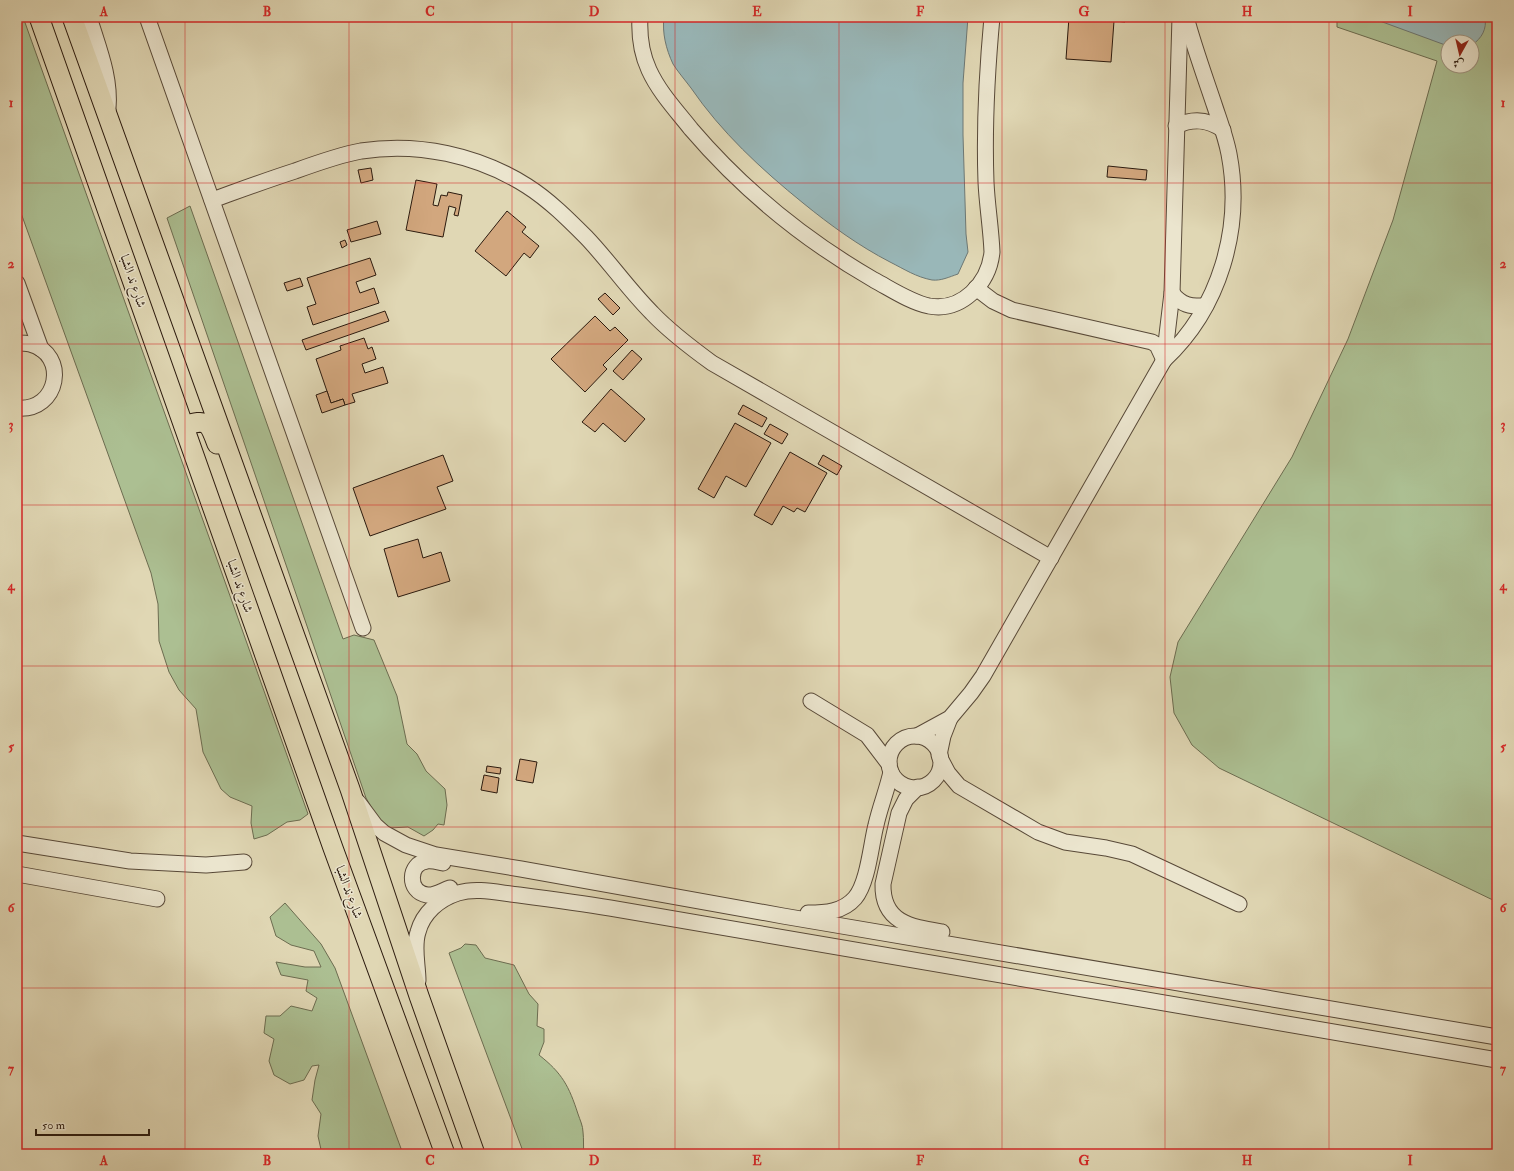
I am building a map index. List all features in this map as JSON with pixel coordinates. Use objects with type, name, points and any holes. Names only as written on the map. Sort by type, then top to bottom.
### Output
[{"type":"main road","name":"شارع ند الشبا","points":[[39,17],[330,840],[445,1154]]},
{"type":"main road","points":[[72,17],[350,789],[419,996],[475,1154]]},
{"type":"main road","points":[[184,426],[198,421],[207,424],[212,431],[224,459],[233,465]]},
{"type":"street","points":[[89,17],[106,72],[109,102],[108,118]]},
{"type":"street","points":[[148,17],[363,628]]},
{"type":"street","points":[[640,17],[641,42],[644,57],[650,70],[666,97],[698,137],[725,167],[754,195],[800,233],[831,254],[886,286],[928,306],[950,305],[960,301],[976,288],[985,277],[989,269],[992,252],[986,181],[987,94],[992,17]]},
{"type":"street","points":[[1164,360],[1172,293],[1180,17]]},
{"type":"street","points":[[1007,953],[996,945],[978,939],[916,927],[900,921],[889,909],[884,897],[883,884],[899,813],[906,799],[937,775],[943,736],[950,718],[971,693],[993,660],[1164,360],[1183,340],[1206,305],[1221,271],[1226,254],[1232,220],[1231,170],[1229,153],[1223,130],[1186,17]]},
{"type":"street","points":[[1176,126],[1185,122],[1200,121],[1215,124],[1223,130]]},
{"type":"street","points":[[212,200],[328,159],[361,151],[396,148],[431,150],[465,157],[497,170],[527,186],[555,207],[587,238],[656,317],[670,331],[707,359],[1051,558]]},
{"type":"street","points":[[17,283],[41,349]]},
{"type":"street","points":[[976,288],[993,301],[1012,310],[1152,342],[1157,345],[1164,360]]},
{"type":"street","points":[[1172,293],[1175,298],[1186,305],[1200,307],[1206,305]]},
{"type":"street","points":[[17,343],[29,344],[41,349],[48,356],[53,365],[55,375],[49,394],[42,402],[34,407],[24,409],[17,408]]},
{"type":"street","points":[[810,701],[868,735],[899,782],[911,787],[959,786]]},
{"type":"street","points":[[783,916],[800,913],[825,913],[834,911],[850,903],[855,898],[863,883],[890,768],[891,752],[894,746],[950,718]]},
{"type":"street","points":[[868,735],[923,737],[933,744],[948,773],[959,786],[1051,838],[1065,842],[1113,849],[1132,854],[1239,904]]},
{"type":"street","points":[[350,789],[375,825],[394,839],[436,855],[783,916],[1497,1037]]},
{"type":"street","points":[[17,843],[130,861],[206,865],[244,862]]},
{"type":"street","points":[[516,895],[490,885],[472,884],[454,887],[432,895],[426,895],[416,890],[412,879],[412,874],[418,864],[429,861],[485,870],[521,869]]},
{"type":"street","points":[[17,874],[157,899]]},
{"type":"street","points":[[419,996],[416,947],[417,932],[423,919],[432,908],[444,899],[459,893],[482,891],[610,908],[1497,1060]]},
{"type":"street","points":[[1191,1008],[1196,986]]},
{"type":"green space","points":[[17,17],[23,17],[308,814],[300,820],[287,822],[267,835],[254,839],[251,823],[252,806],[230,797],[221,789],[203,752],[196,709],[179,690],[169,672],[159,641],[158,604],[151,573],[17,202]]},
{"type":"green space","points":[[1337,17],[1497,17],[1497,902],[1219,768],[1192,745],[1174,713],[1170,677],[1178,642],[1292,457],[1348,339],[1393,220],[1437,61],[1337,27]]},
{"type":"green space","points":[[190,206],[343,639],[354,635],[374,640],[397,696],[407,744],[417,754],[426,771],[445,789],[447,805],[444,825],[438,824],[433,830],[424,836],[408,827],[389,828],[380,822],[366,798],[167,218]]},
{"type":"green space","points":[[285,903],[321,944],[335,968],[403,1154],[322,1154],[318,1136],[321,1114],[312,1100],[319,1065],[312,1066],[304,1080],[290,1084],[274,1075],[269,1061],[274,1039],[264,1033],[266,1016],[280,1016],[291,1006],[312,1011],[317,998],[306,991],[308,980],[281,975],[276,962],[305,967],[321,967],[314,951],[291,945],[276,936],[270,917]]},
{"type":"green space","points":[[465,944],[476,945],[485,958],[514,965],[529,994],[538,1004],[537,1026],[544,1029],[544,1042],[539,1055],[554,1068],[568,1088],[575,1104],[582,1128],[584,1154],[524,1154],[449,953],[461,948]]},
{"type":"water","points":[[664,17],[968,17],[963,83],[963,135],[966,234],[968,252],[958,274],[942,279],[932,280],[905,270],[878,256],[845,235],[772,177],[742,149],[715,120],[675,67],[665,41]]},
{"type":"water","points":[[1373,17],[1485,17],[1485,25],[1480,38],[1480,34],[1440,34],[1440,43],[1377,20]]},
{"type":"building","points":[[1069,17],[1126,17],[1125,22],[1114,21],[1111,62],[1066,59]]},
{"type":"building","points":[[1108,166],[1147,170],[1146,180],[1107,177]]},
{"type":"building","points":[[371,168],[373,180],[361,183],[358,170]]},
{"type":"building","points":[[416,180],[437,184],[433,205],[438,206],[441,195],[447,196],[448,192],[462,195],[458,216],[454,215],[456,208],[449,206],[443,237],[406,230]]},
{"type":"building","points":[[507,211],[526,227],[522,232],[539,246],[530,258],[524,253],[506,276],[475,251]]},
{"type":"building","points":[[377,221],[381,234],[351,242],[347,230]]},
{"type":"building","points":[[345,240],[347,245],[342,248],[340,242]]},
{"type":"building","points":[[370,258],[376,275],[356,282],[360,293],[374,288],[379,303],[313,325],[307,307],[316,304],[307,278]]},
{"type":"building","points":[[300,278],[303,286],[287,291],[284,283]]},
{"type":"building","points":[[605,293],[620,308],[613,315],[598,299]]},
{"type":"building","points":[[385,311],[389,321],[306,350],[302,340]]},
{"type":"building","points":[[595,316],[610,331],[615,327],[628,340],[603,365],[607,369],[585,392],[551,359]]},
{"type":"building","points":[[364,338],[368,349],[372,347],[376,359],[362,364],[365,373],[383,367],[388,383],[352,394],[355,402],[345,405],[343,399],[331,403],[316,359],[341,350],[340,346]]},
{"type":"building","points":[[632,350],[642,359],[623,380],[613,371]]},
{"type":"building","points":[[611,389],[645,419],[625,442],[603,423],[595,432],[582,422]]},
{"type":"building","points":[[327,391],[331,403],[343,399],[345,405],[322,413],[316,395]]},
{"type":"building","points":[[743,405],[767,418],[762,427],[738,414]]},
{"type":"building","points":[[735,423],[771,443],[746,487],[726,476],[714,498],[698,489]]},
{"type":"building","points":[[770,424],[788,434],[782,444],[764,434]]},
{"type":"building","points":[[790,452],[827,473],[805,512],[797,508],[794,512],[783,506],[772,525],[754,515]]},
{"type":"building","points":[[443,455],[453,481],[437,487],[446,509],[370,536],[353,488]]},
{"type":"building","points":[[823,455],[842,466],[837,475],[818,464]]},
{"type":"building","points":[[418,539],[423,558],[441,552],[450,581],[398,597],[384,549]]},
{"type":"building","points":[[520,759],[537,762],[533,783],[516,780]]},
{"type":"building","points":[[487,766],[501,768],[500,774],[486,772]]},
{"type":"building","points":[[484,775],[499,778],[497,793],[481,790]]}]
